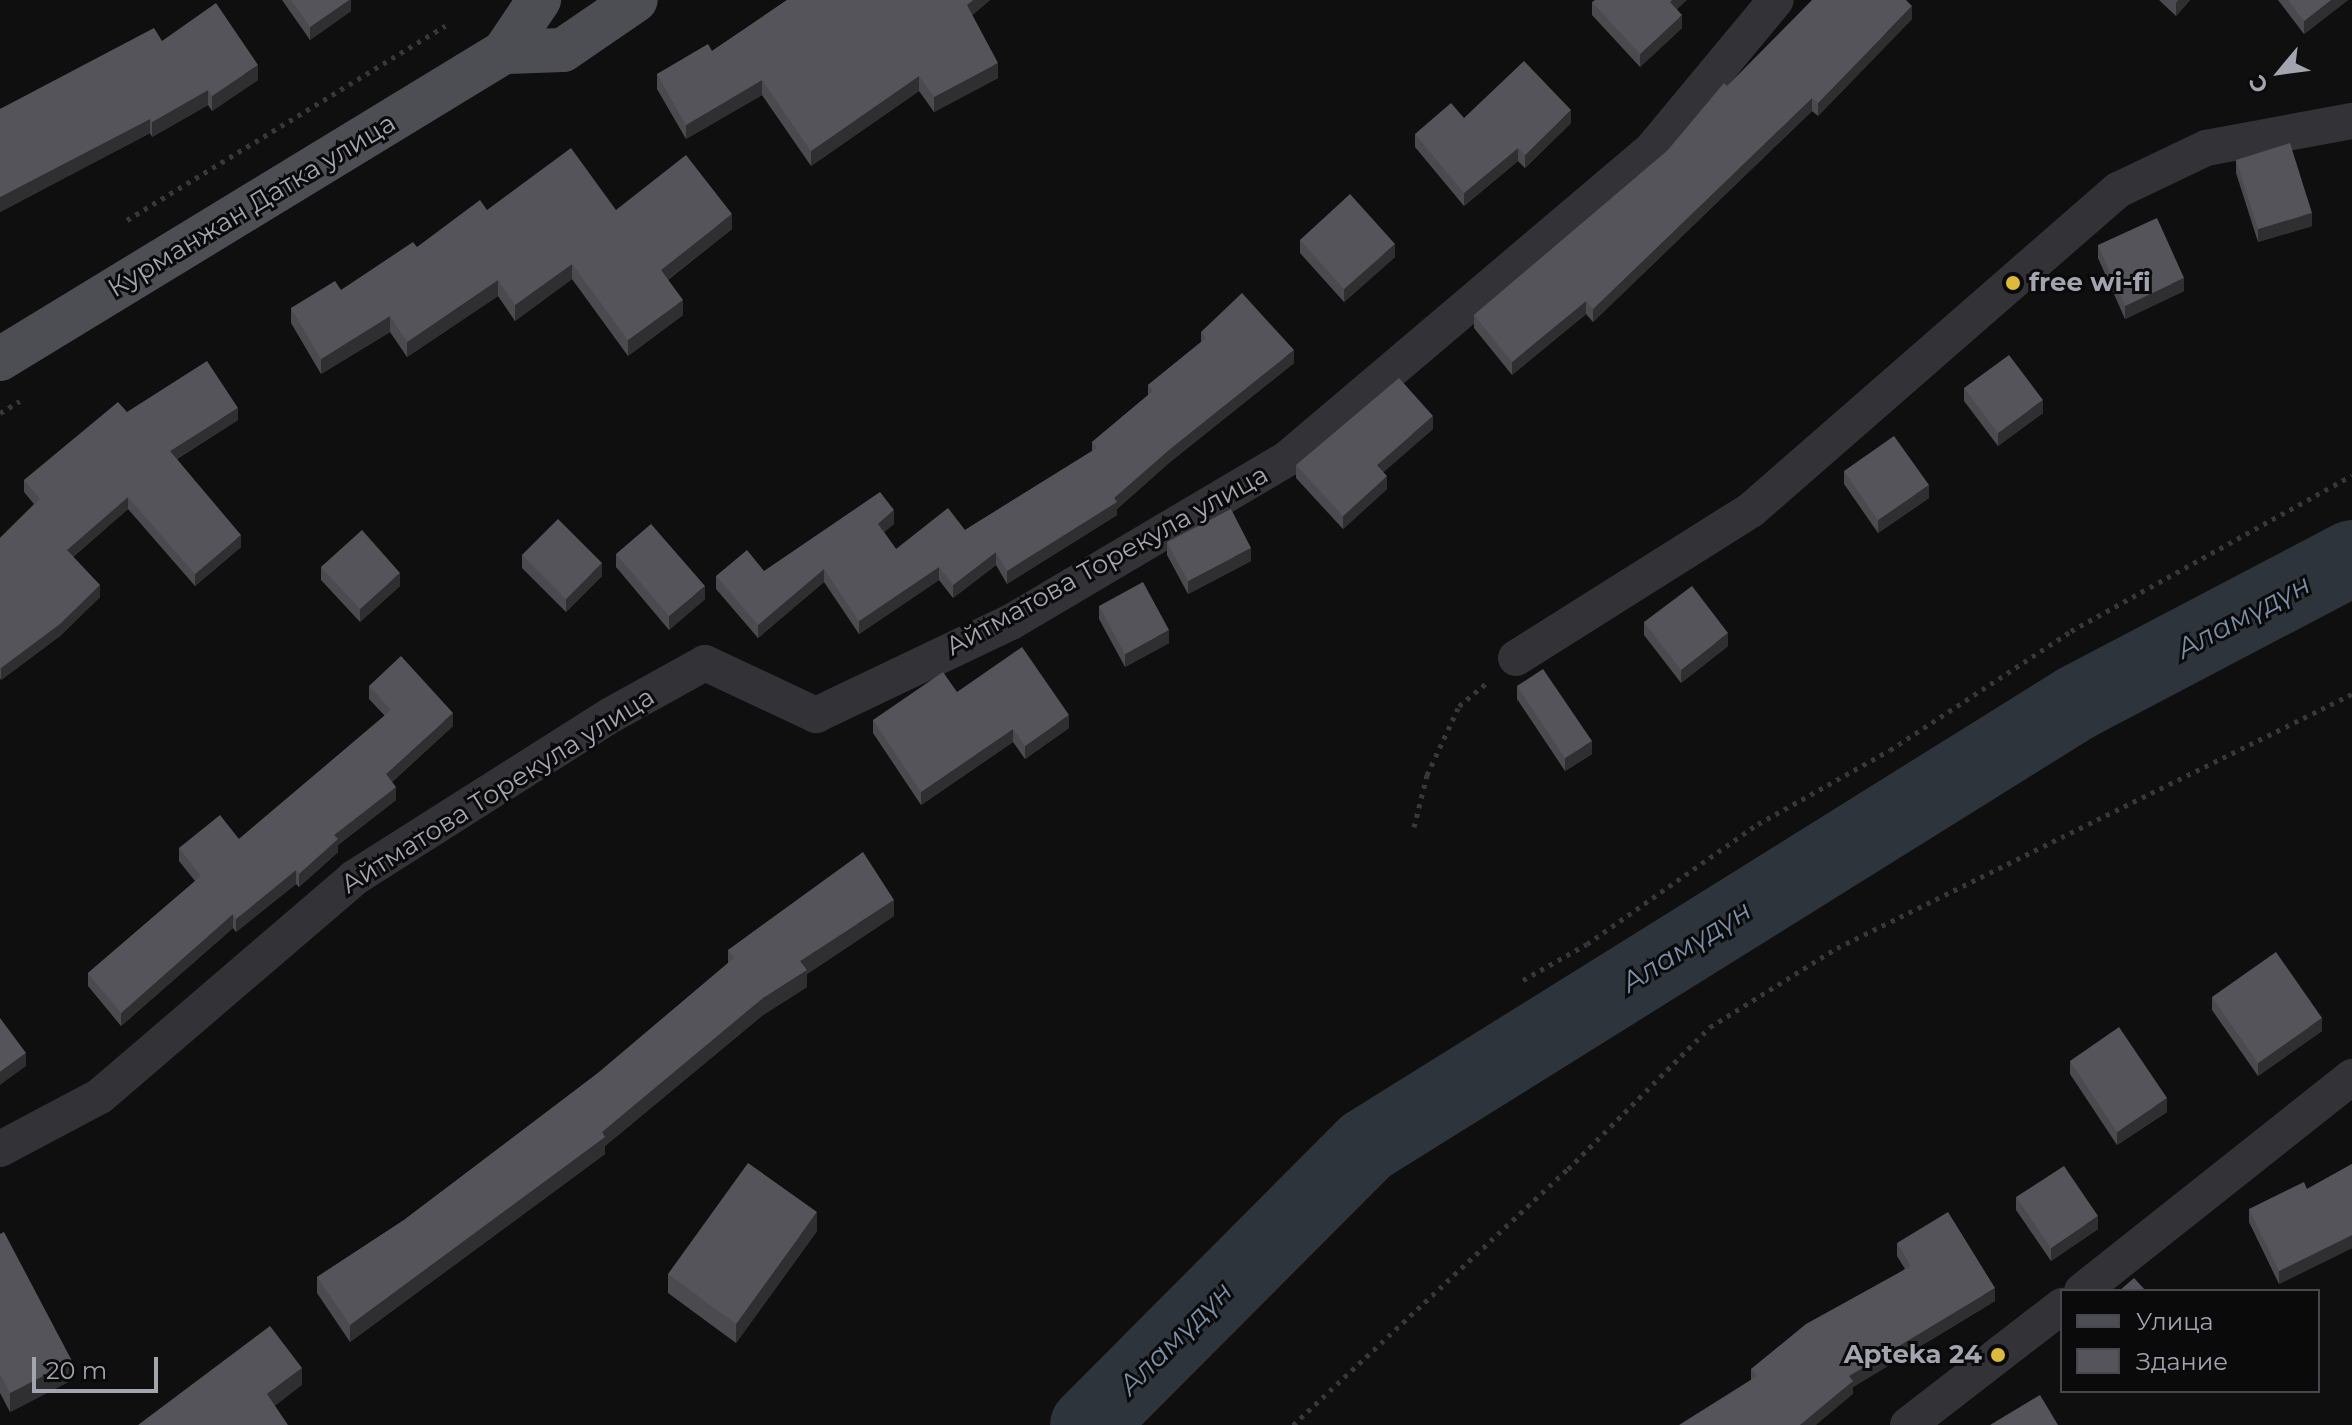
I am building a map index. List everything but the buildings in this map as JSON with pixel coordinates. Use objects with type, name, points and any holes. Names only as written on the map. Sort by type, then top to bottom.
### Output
[{"type":"main road","name":"Курманжан Датка улица","points":[[0,359],[504,52],[539,0]]},
{"type":"main road","name":"Курманжан Датка улица","points":[[504,52],[563,50],[636,0]]},
{"type":"street","name":"Айтматова Торекула улица","points":[[0,1149],[100,1096],[354,878],[611,715],[705,663],[816,715],[1011,622],[1288,458],[1653,148],[1776,0]]},
{"type":"street","points":[[1516,658],[1751,510],[2118,190],[2206,148],[2352,121]]},
{"type":"street","points":[[2085,1289],[2352,1077]]},
{"type":"street","points":[[1908,1425],[2060,1308]]},
{"type":"path","points":[[127,220],[445,26]]},
{"type":"path","points":[[1523,980],[1587,944],[1758,824],[1890,750],[2071,631],[2352,475]]},
{"type":"path","points":[[1414,827],[1427,775],[1459,706],[1516,658]]},
{"type":"path","points":[[1293,1425],[1568,1169],[1710,1027],[1837,948],[2352,694]]},
{"type":"waterway","name":"Аламүдүн","points":[[1088,1425],[1366,1146],[2076,703],[2352,558]]},
{"type":"place","name":"free wi-fi","points":[[2013,283]]},
{"type":"place","name":"Apteka 24","points":[[1998,1355]]}]
